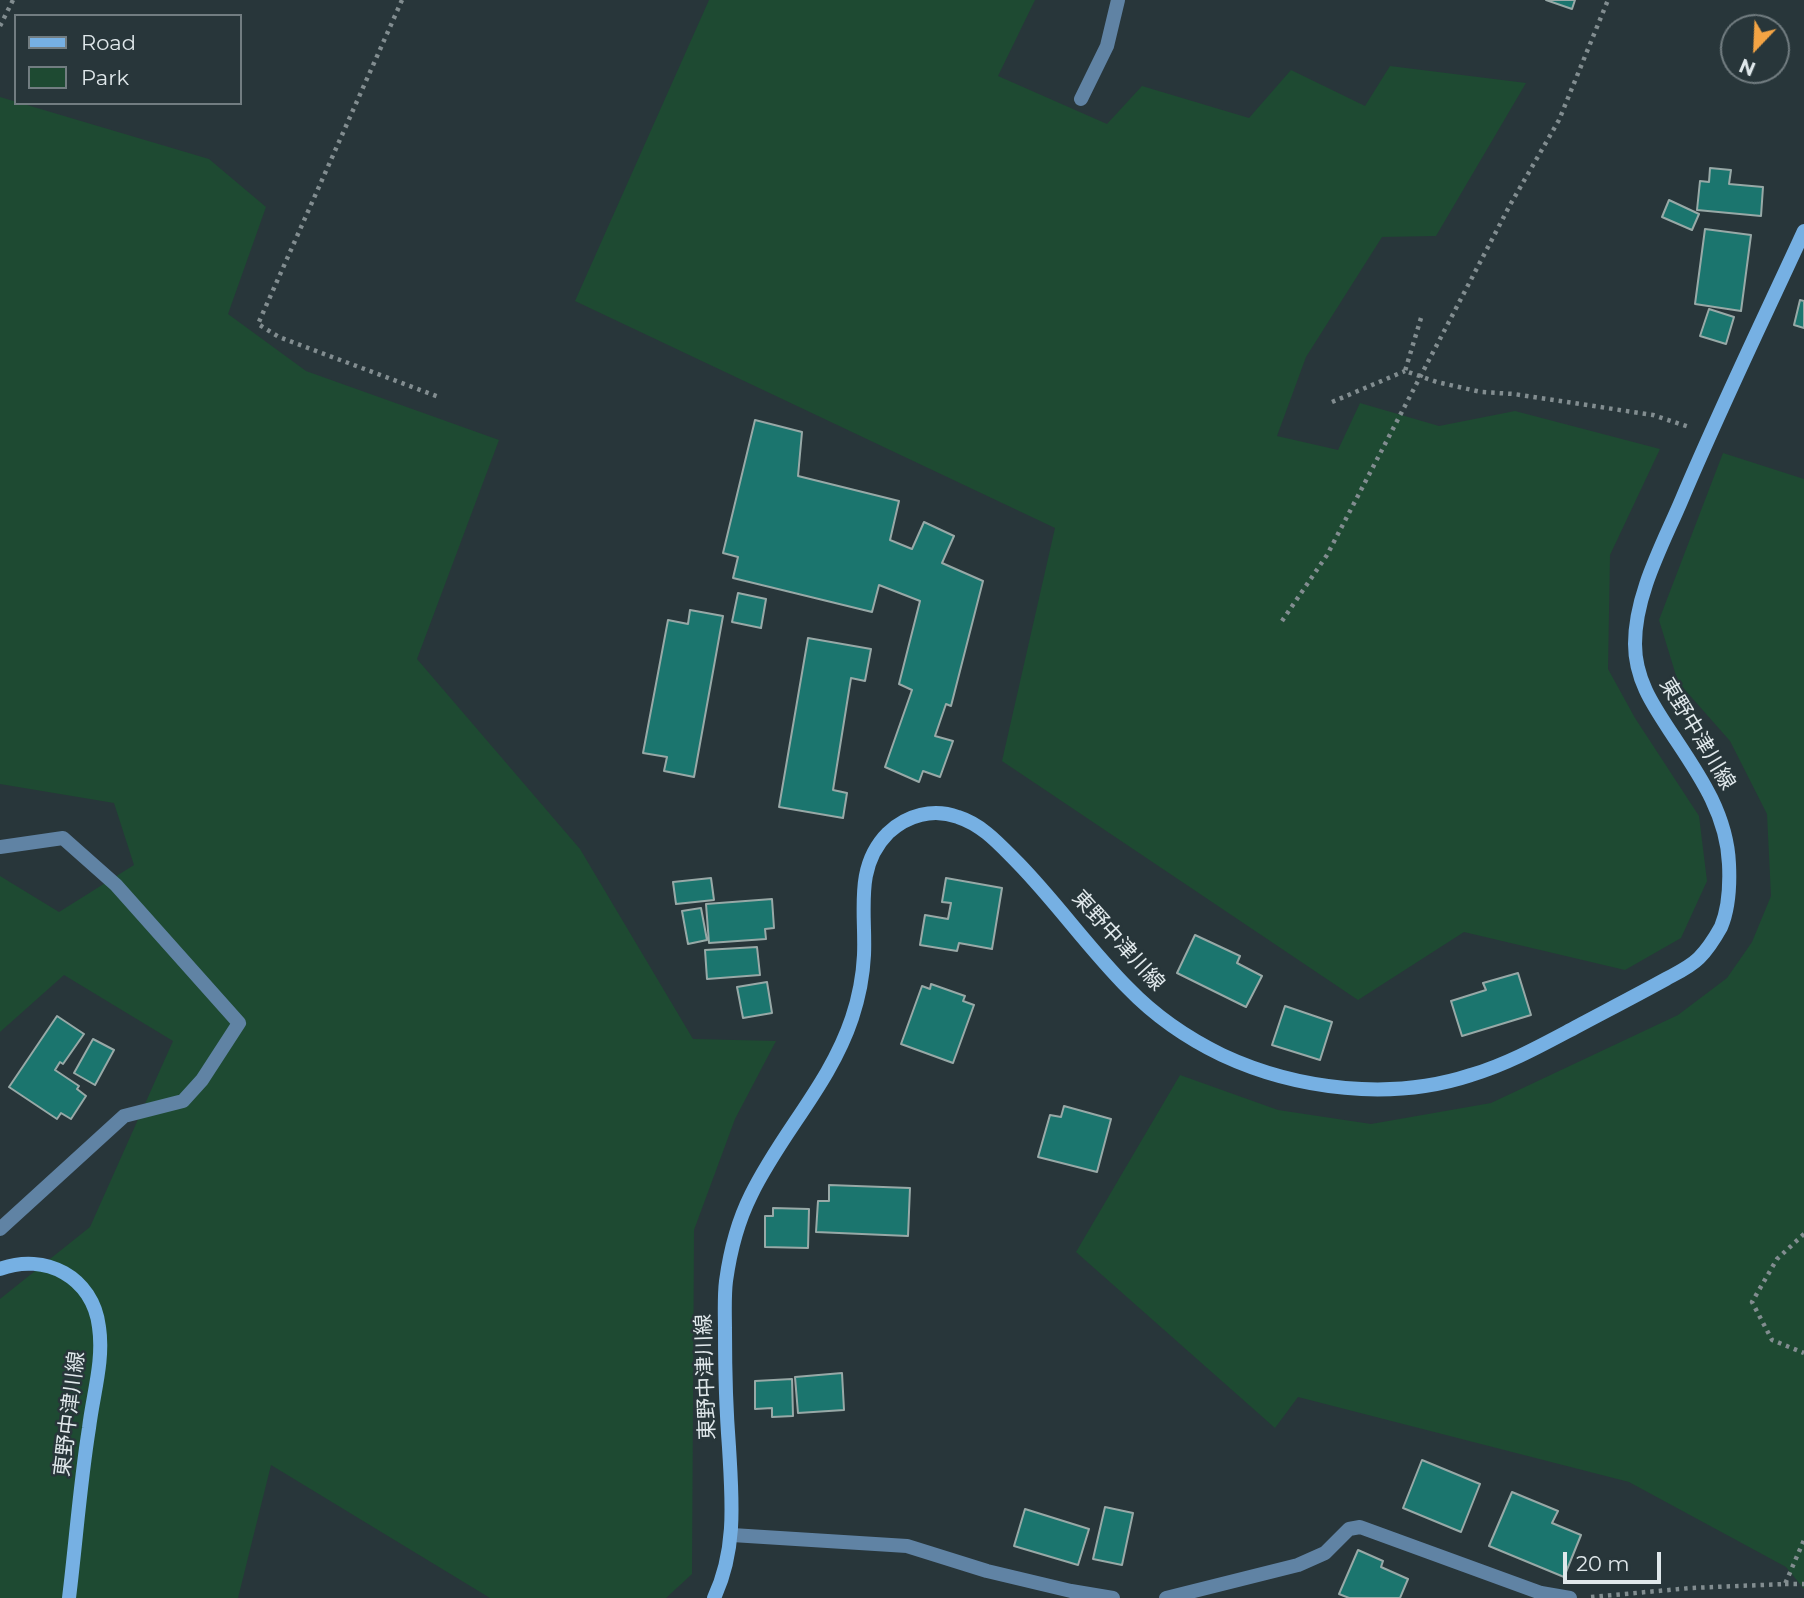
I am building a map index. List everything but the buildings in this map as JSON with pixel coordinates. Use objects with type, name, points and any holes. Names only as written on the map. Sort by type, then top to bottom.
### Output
[{"type":"main road","name":"東野中津川線","points":[[714,1598],[727,1564],[732,1535],[725,1389],[725,1316],[726,1282],[738,1225],[772,1158],[818,1090],[850,1024],[860,990],[864,952],[864,877],[874,851],[890,831],[911,817],[934,812],[960,817],[990,834],[1045,891],[1127,987],[1157,1015],[1208,1048],[1251,1067],[1283,1077],[1344,1088],[1407,1087],[1463,1078],[1520,1056],[1633,998],[1696,961],[1721,927],[1730,890],[1729,854],[1719,812],[1700,776],[1643,689],[1634,648],[1639,611],[1655,562],[1710,433],[1804,231]]},
{"type":"main road","name":"東野中津川線","points":[[0,1269],[35,1262],[71,1275],[85,1290],[99,1326],[98,1379],[89,1426],[69,1598]]},
{"type":"street","points":[[1081,99],[1107,46],[1118,0]]},
{"type":"street","points":[[0,847],[63,838],[116,885],[240,1023],[202,1080],[183,1101],[124,1116],[0,1229]]},
{"type":"street","points":[[1166,1598],[1298,1565],[1325,1553],[1349,1529],[1360,1527],[1541,1593],[1570,1598]]},
{"type":"street","points":[[732,1535],[907,1546],[987,1571],[1113,1598]]},
{"type":"path","points":[[0,26],[13,0]]},
{"type":"path","points":[[402,0],[258,324],[279,337],[439,397]]},
{"type":"path","points":[[1282,621],[1327,555],[1510,205],[1559,120],[1608,0]]},
{"type":"path","points":[[1405,371],[1421,318]]},
{"type":"path","points":[[1332,402],[1405,371],[1437,383],[1481,392],[1514,394],[1653,415],[1710,433]]},
{"type":"path","points":[[1804,1234],[1777,1259],[1752,1302],[1772,1340],[1804,1353]]},
{"type":"path","points":[[1785,1584],[1804,1540]]},
{"type":"path","points":[[1583,1598],[1691,1588],[1804,1584]]},
{"type":"green space","points":[[709,0],[1035,0],[998,76],[1107,124],[1142,86],[1249,118],[1291,70],[1365,106],[1390,66],[1526,83],[1436,236],[1382,237],[1306,357],[1277,436],[1338,450],[1360,403],[1439,426],[1515,411],[1660,449],[1610,555],[1608,669],[1635,718],[1699,816],[1707,881],[1681,938],[1625,970],[1464,932],[1358,1000],[1002,761],[1055,528],[575,301]]},
{"type":"green space","points":[[0,97],[14,101],[14,105],[27,105],[209,159],[266,207],[228,314],[306,371],[499,440],[417,659],[580,849],[693,1039],[776,1041],[735,1119],[694,1230],[692,1574],[666,1598],[490,1598],[271,1465],[238,1598],[0,1598],[0,1299],[90,1227],[173,1041],[64,975],[0,1032],[0,876],[59,912],[134,865],[114,803],[0,784]]},
{"type":"green space","points":[[1723,453],[1804,479],[1804,1589],[1786,1567],[1629,1482],[1298,1397],[1275,1428],[1076,1252],[1180,1075],[1278,1110],[1371,1124],[1491,1103],[1678,1015],[1727,978],[1752,942],[1771,896],[1767,814],[1730,741],[1678,682],[1659,620]]}]
